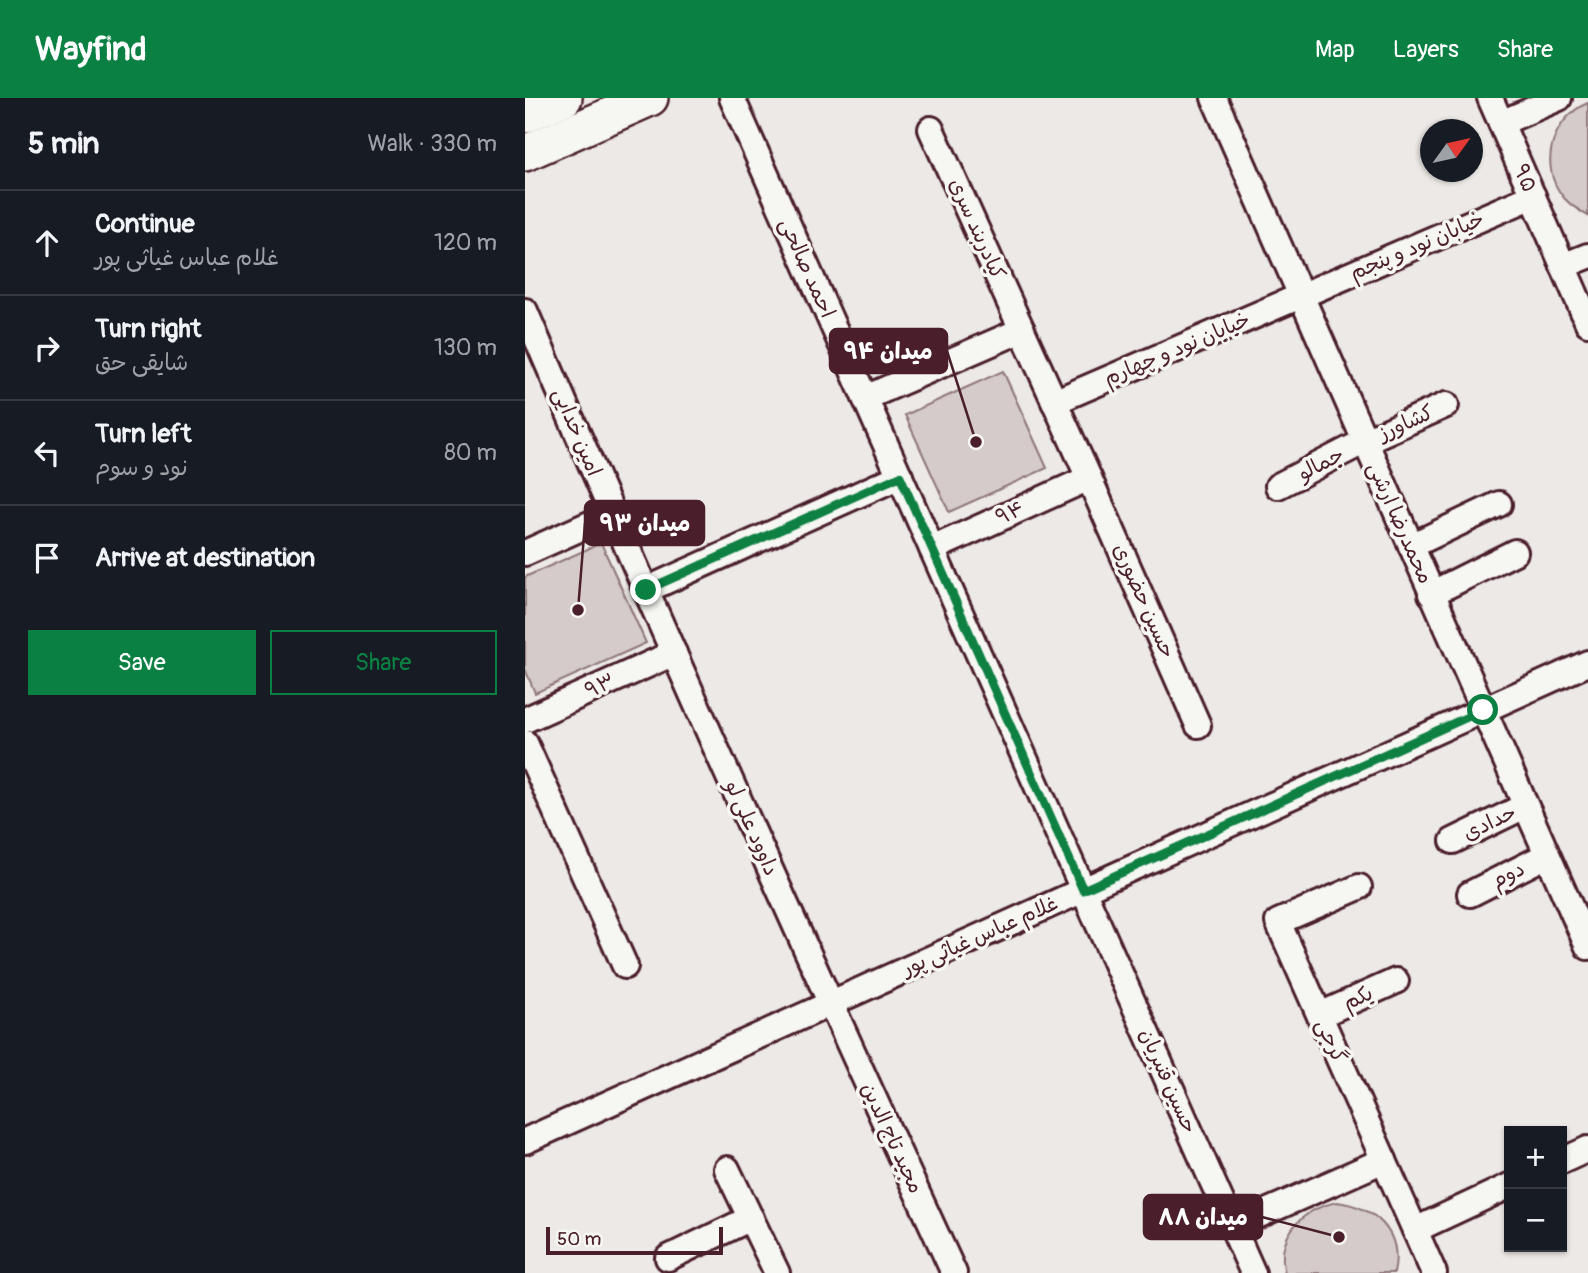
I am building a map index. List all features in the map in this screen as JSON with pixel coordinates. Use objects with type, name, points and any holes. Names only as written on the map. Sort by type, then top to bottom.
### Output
[{"type":"main road","points":[[525,116],[564,98]]},
{"type":"main road","points":[[525,153],[650,98]]},
{"type":"street","name":"احمد صالحی","points":[[732,98],[932,549]]},
{"type":"street","name":"محمدرضا ارشی","points":[[1214,98],[1588,947]]},
{"type":"street","name":"۹۵","points":[[1490,98],[1588,323]]},
{"type":"street","points":[[1501,123],[1559,98]]},
{"type":"street","name":"کیادربند سری","points":[[931,129],[1054,402]]},
{"type":"street","name":"خیابان نود و پنجم","points":[[1300,296],[1533,196]]},
{"type":"street","points":[[1563,267],[1588,256]]},
{"type":"street","name":"خیابان نود و چهارم","points":[[1054,402],[1300,296]]},
{"type":"street","name":"امین خدایی","points":[[525,311],[646,590]]},
{"type":"street","points":[[865,398],[1022,330]]},
{"type":"street","name":"حسین حضوری","points":[[1054,402],[1198,726]]},
{"type":"street","name":"کشاورز","points":[[1365,442],[1446,405]]},
{"type":"street","name":"جمالو","points":[[1278,486],[1365,442]]},
{"type":"street","points":[[646,590],[900,476]]},
{"type":"street","name":"۹۴","points":[[932,549],[1089,478]]},
{"type":"street","points":[[1411,546],[1499,504]]},
{"type":"street","points":[[525,553],[612,514]]},
{"type":"street","name":"حسین قنبریان","points":[[932,549],[1253,1273]]},
{"type":"street","points":[[1431,594],[1515,552]]},
{"type":"street","name":"داوود علی لو","points":[[646,590],[829,1004]]},
{"type":"street","name":"۹۳","points":[[525,720],[674,653]]},
{"type":"street","name":"غلام عباس غیاثی ‌پور","points":[[525,1141],[1588,663]]},
{"type":"street","points":[[525,743],[625,966]]},
{"type":"street","name":"حدادی","points":[[1453,841],[1525,806]]},
{"type":"street","name":"دوم","points":[[1470,894],[1547,855]]},
{"type":"street","name":"گرجی","points":[[1359,887],[1278,922],[1434,1273]]},
{"type":"street","name":"یکم","points":[[1320,1015],[1396,981]]},
{"type":"street","name":"مجید تاج الدین","points":[[829,1004],[954,1273]]},
{"type":"street","points":[[1567,1159],[1588,1149]]},
{"type":"street","points":[[1233,1227],[1384,1160]]},
{"type":"street","points":[[727,1169],[776,1273]]},
{"type":"street","points":[[1415,1230],[1504,1188]]},
{"type":"street","points":[[668,1258],[751,1218]]},
{"type":"shaded area","points":[[1588,103],[1588,216],[1562,195],[1553,179],[1550,166],[1559,128],[1576,109]]},
{"type":"shaded area","points":[[1003,371],[1047,468],[949,512],[905,415]]},
{"type":"shaded area","points":[[601,543],[646,643],[535,693],[525,669],[525,577]]},
{"type":"shaded area","points":[[1337,1202],[1363,1209],[1383,1224],[1394,1245],[1394,1273],[1285,1273],[1284,1247],[1295,1226],[1313,1211]]},
{"type":"place","name":"میدان ۹۴","points":[[976,442]]},
{"type":"place","name":"میدان ۹۳","points":[[578,610]]},
{"type":"place","name":"میدان ۸۸","points":[[1339,1237]]},
{"type":"route","points":[[646,590],[900,476],[1083,890],[1483,710]]}]
